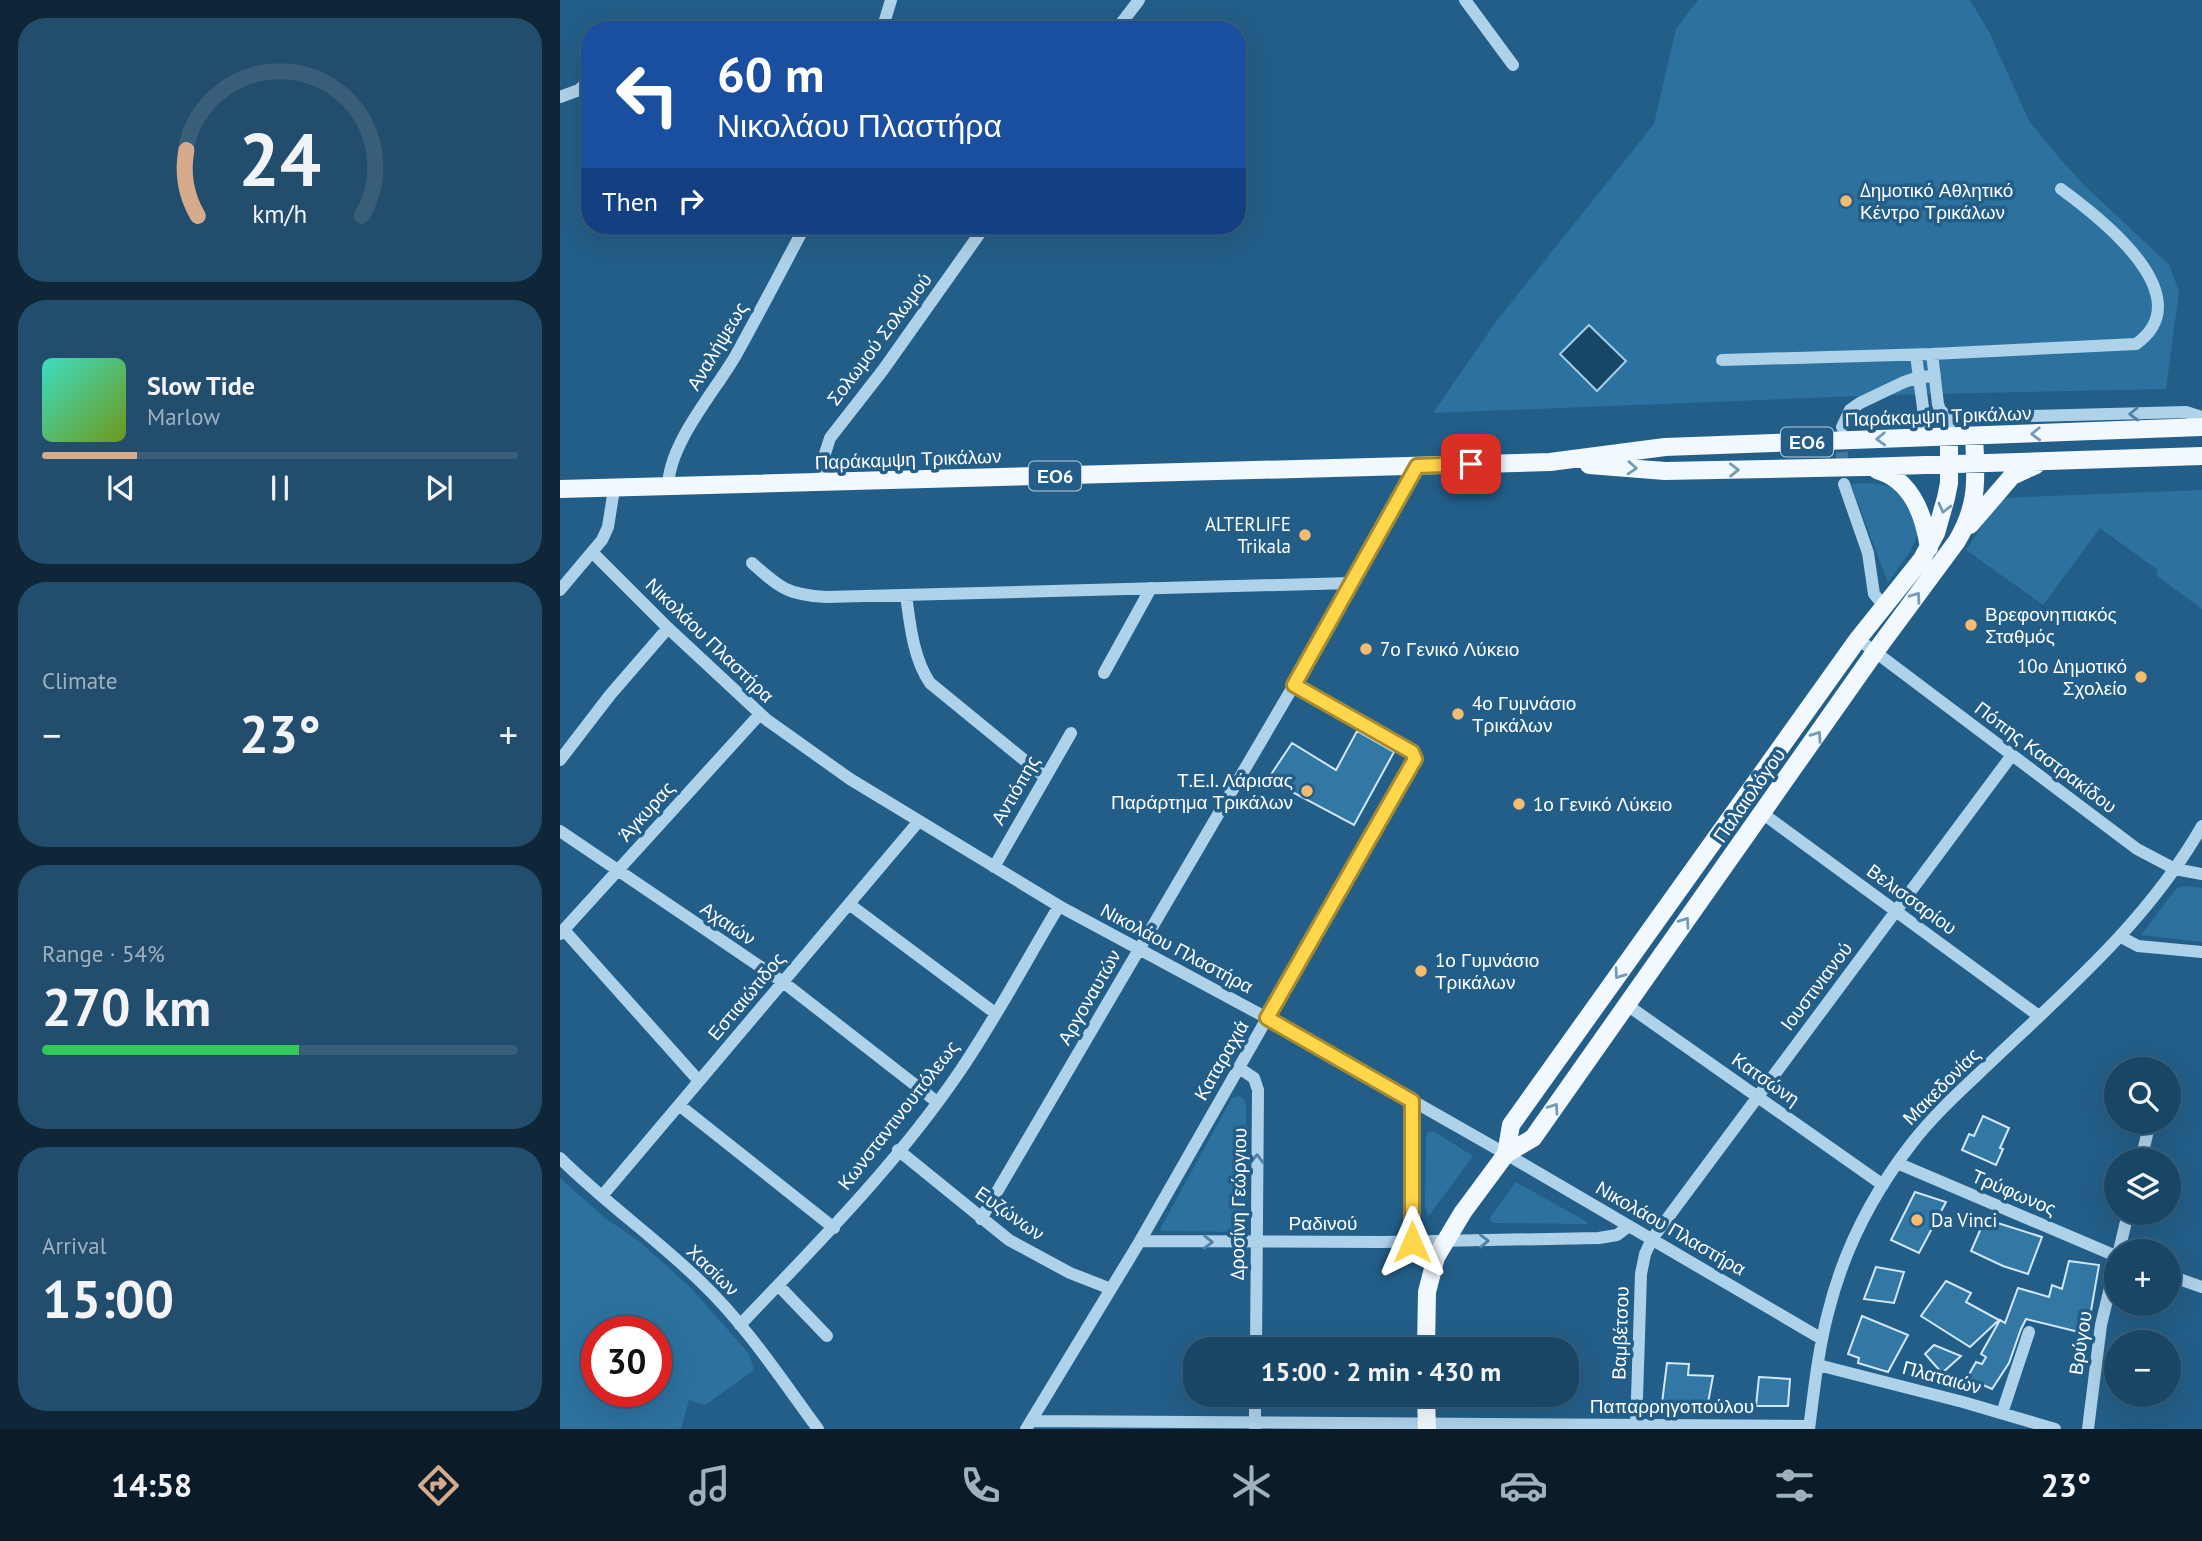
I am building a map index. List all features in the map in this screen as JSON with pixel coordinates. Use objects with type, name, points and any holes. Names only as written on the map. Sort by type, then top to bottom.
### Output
[{"type":"main road","name":"Παράκαμψη Τρικάλων","points":[[560,489],[1550,462],[1665,447],[1949,437],[1974,427],[2202,427]]},
{"type":"main road","name":"Παλαιολόγου","points":[[1426,1337],[1427,1292],[1433,1266],[1463,1212],[1506,1154],[1533,1138],[1875,652],[1957,541],[1974,504],[1974,427]]},
{"type":"main road","name":"Παλαιολόγου","points":[[1506,1154],[1511,1125],[1858,639],[1928,548],[1936,533],[1947,498],[1949,437]]},
{"type":"main road","name":"Παράκαμψη Τρικάλων","points":[[1550,462],[1665,471],[2202,456]]},
{"type":"main road","points":[[1957,541],[2012,476],[2044,462]]},
{"type":"main road","points":[[1863,467],[1892,475],[1908,490],[1922,517],[1928,548]]},
{"type":"main road","points":[[1426,1407],[1427,1426]]},
{"type":"street","points":[[885,21],[891,0]]},
{"type":"street","points":[[1123,21],[1139,0]]},
{"type":"street","points":[[1465,0],[1513,65]]},
{"type":"street","points":[[560,97],[581,88]]},
{"type":"street","points":[[1722,360],[1932,355],[2136,344],[2152,335],[2164,319],[2165,302],[2156,273],[2141,254],[2096,214],[2061,190]]},
{"type":"street","name":"Αναλήψεως","points":[[668,488],[672,459],[681,441],[740,347],[800,235]]},
{"type":"street","name":"Σολωμού Σολωμού","points":[[821,482],[825,450],[837,427],[883,370],[979,235]]},
{"type":"street","points":[[1916,355],[1923,408],[1923,438]]},
{"type":"street","points":[[1932,355],[1940,410],[1949,418],[1974,427],[2186,412],[2202,417]]},
{"type":"street","points":[[1842,427],[1850,410],[1860,403],[1919,377],[1935,376]]},
{"type":"street","points":[[1949,418],[1949,437]]},
{"type":"street","name":"Αργοναυτών","points":[[981,1219],[1294,685],[1417,466]]},
{"type":"street","points":[[1844,484],[1868,553],[1874,594],[1884,606]]},
{"type":"street","points":[[560,590],[593,553],[608,527],[614,489]]},
{"type":"street","name":"Νικολάου Πλαστήρα","points":[[593,553],[760,714],[806,749],[1059,906],[1267,1018],[1822,1339]]},
{"type":"street","points":[[752,563],[774,582],[794,594],[826,597],[1351,583]]},
{"type":"street","points":[[1104,673],[1151,588]]},
{"type":"street","points":[[906,595],[920,664],[930,683],[1045,777]]},
{"type":"street","points":[[560,760],[610,695],[668,628]]},
{"type":"street","name":"Πόπης Καστρακίδου","points":[[1858,639],[2137,849],[2175,869],[2202,874]]},
{"type":"street","name":"Καταραχιά","points":[[1029,1425],[1140,1241],[1415,759],[1412,752],[1294,685]]},
{"type":"street","name":"Άγκυρας","points":[[562,932],[760,714]]},
{"type":"street","name":"Αντιόπης","points":[[993,867],[1071,733]]},
{"type":"street","name":"Ιουστινιανού","points":[[1652,1239],[2012,755]]},
{"type":"street","name":"Βελισσαρίου","points":[[1762,813],[2039,1016]]},
{"type":"street","name":"Εστιαιώτιδος","points":[[602,1196],[919,821]]},
{"type":"street","name":"Μακεδονίας","points":[[1809,1428],[1822,1339],[1833,1294],[1859,1228],[1897,1163],[1926,1126],[2121,937],[2175,869],[2202,826]]},
{"type":"street","name":"Αχαιών","points":[[560,831],[783,982],[937,1101]]},
{"type":"street","points":[[849,904],[995,1013]]},
{"type":"street","name":"Κωνσταντινουπόλεως","points":[[740,1325],[834,1227],[960,1071],[1059,906]]},
{"type":"street","points":[[562,932],[699,1081]]},
{"type":"street","points":[[2121,937],[2138,946],[2202,952]]},
{"type":"street","name":"Κατσώνη","points":[[1627,1004],[1883,1185]]},
{"type":"street","name":"Δροσίνη Γεώργιου","points":[[1239,1068],[1251,1075],[1258,1087],[1256,1337]]},
{"type":"street","points":[[1412,1101],[1412,1242]]},
{"type":"street","points":[[679,1105],[834,1227]]},
{"type":"street","name":"Ευζώνων","points":[[898,1150],[981,1219],[1026,1250],[1070,1273],[1111,1289]]},
{"type":"street","name":"Χασίων","points":[[560,1158],[691,1272],[740,1325],[818,1429]]},
{"type":"street","name":"Τρύφωνος","points":[[1897,1163],[2104,1248]]},
{"type":"street","name":"Ραδινού","points":[[1140,1241],[1444,1242],[1599,1238],[1617,1235],[1629,1226]]},
{"type":"street","name":"Βαμβέτσου","points":[[1636,1427],[1642,1274],[1645,1254],[1652,1239]]},
{"type":"street","points":[[2181,1280],[2202,1287]]},
{"type":"street","points":[[778,1285],[827,1336]]},
{"type":"street","name":"Βρύγου","points":[[2088,1429],[2104,1307]]},
{"type":"street","points":[[2002,1413],[2029,1332]]},
{"type":"street","name":"Πλαταιών","points":[[1818,1365],[2055,1429]]},
{"type":"street","points":[[1255,1407],[1255,1426]]},
{"type":"street","name":"Παπαρρηγοπούλου","points":[[1029,1425],[1809,1428]]},
{"type":"shaded area","name":"Δημοτικό Αθλητικό Κέντρο Τρικάλων","points":[[1698,0],[1970,0],[1989,32],[2029,121],[2086,187],[2169,265],[2179,291],[2166,389],[1886,395],[1433,413],[1498,319],[1654,124],[1676,29]]},
{"type":"shaded area","points":[[1589,325],[1626,361],[1597,391],[1560,354]]},
{"type":"shaded area","points":[[1851,484],[1887,486],[1901,495],[1918,533],[1911,550],[1888,583]]},
{"type":"shaded area","points":[[2202,490],[2202,609],[2156,575],[2158,570],[2100,528],[2043,605],[1966,550],[2001,498]]},
{"type":"shaded area","points":[[2184,886],[2202,888],[2202,942],[2141,935],[2176,889]]},
{"type":"shaded area","points":[[1232,1098],[1243,1098],[1246,1105],[1246,1232],[1161,1231]]},
{"type":"shaded area","points":[[1433,1131],[1473,1156],[1428,1215],[1425,1206],[1426,1137],[1427,1133]]},
{"type":"shaded area","points":[[560,1178],[605,1218],[640,1242],[691,1288],[749,1354],[754,1370],[705,1405],[689,1400],[681,1429],[560,1429]]},
{"type":"shaded area","points":[[1516,1182],[1587,1224],[1492,1223],[1491,1216]]},
{"type":"building","points":[[1357,731],[1394,752],[1354,825],[1268,779],[1292,743],[1336,770]]},
{"type":"building","points":[[1983,1116],[2009,1128],[1996,1165],[1962,1150],[1969,1134],[1974,1136]]},
{"type":"building","points":[[1915,1192],[1946,1202],[1919,1253],[1891,1240]]},
{"type":"building","points":[[1985,1219],[2042,1237],[2028,1274],[1971,1251]]},
{"type":"building","points":[[2069,1261],[2099,1265],[2087,1334],[2026,1319],[2009,1363],[1992,1389],[1967,1378],[1976,1362],[1982,1364],[1986,1357],[1981,1354],[2000,1320],[2005,1323],[2018,1288],[2049,1297],[2052,1285],[2062,1289]]},
{"type":"building","points":[[1876,1267],[1904,1272],[1894,1303],[1864,1299]]},
{"type":"building","points":[[1946,1281],[1971,1293],[1966,1302],[1999,1320],[1970,1347],[1921,1316]]},
{"type":"building","points":[[1862,1316],[1908,1335],[1888,1372],[1858,1363],[1859,1358],[1848,1354]]},
{"type":"building","points":[[1934,1345],[1961,1356],[1942,1373],[1925,1354]]},
{"type":"building","points":[[1667,1363],[1689,1364],[1688,1375],[1713,1376],[1707,1408],[1662,1403]]},
{"type":"building","points":[[1759,1377],[1790,1379],[1788,1406],[1756,1406]]},
{"type":"tunnel","points":[[1842,434],[1842,476]]},
{"type":"place","name":"Δημοτικό Αθλητικό Κέντρο Τρικάλων","points":[[1846,201]]},
{"type":"place","name":"ALTERLIFE Trikala","points":[[1305,535]]},
{"type":"place","name":"Βρεφονηπιακός Σταθμός","points":[[1971,625]]},
{"type":"place","name":"7ο Γενικό Λύκειο","points":[[1366,649]]},
{"type":"place","name":"10ο Δημοτικό Σχολείο","points":[[2141,677]]},
{"type":"place","name":"4ο Γυμνάσιο Τρικάλων","points":[[1458,714]]},
{"type":"place","name":"Τ.Ε.Ι. Λάρισας Παράρτημα Τρικάλων","points":[[1307,791]]},
{"type":"place","name":"1ο Γενικό Λύκειο","points":[[1519,804]]},
{"type":"place","name":"1ο Γυμνάσιο Τρικάλων","points":[[1421,971]]},
{"type":"place","name":"Da Vinci","points":[[1917,1220]]},
{"type":"route","points":[[1412,1242],[1412,1101],[1267,1018],[1415,759],[1412,752],[1294,685],[1417,466],[1471,464]]}]
